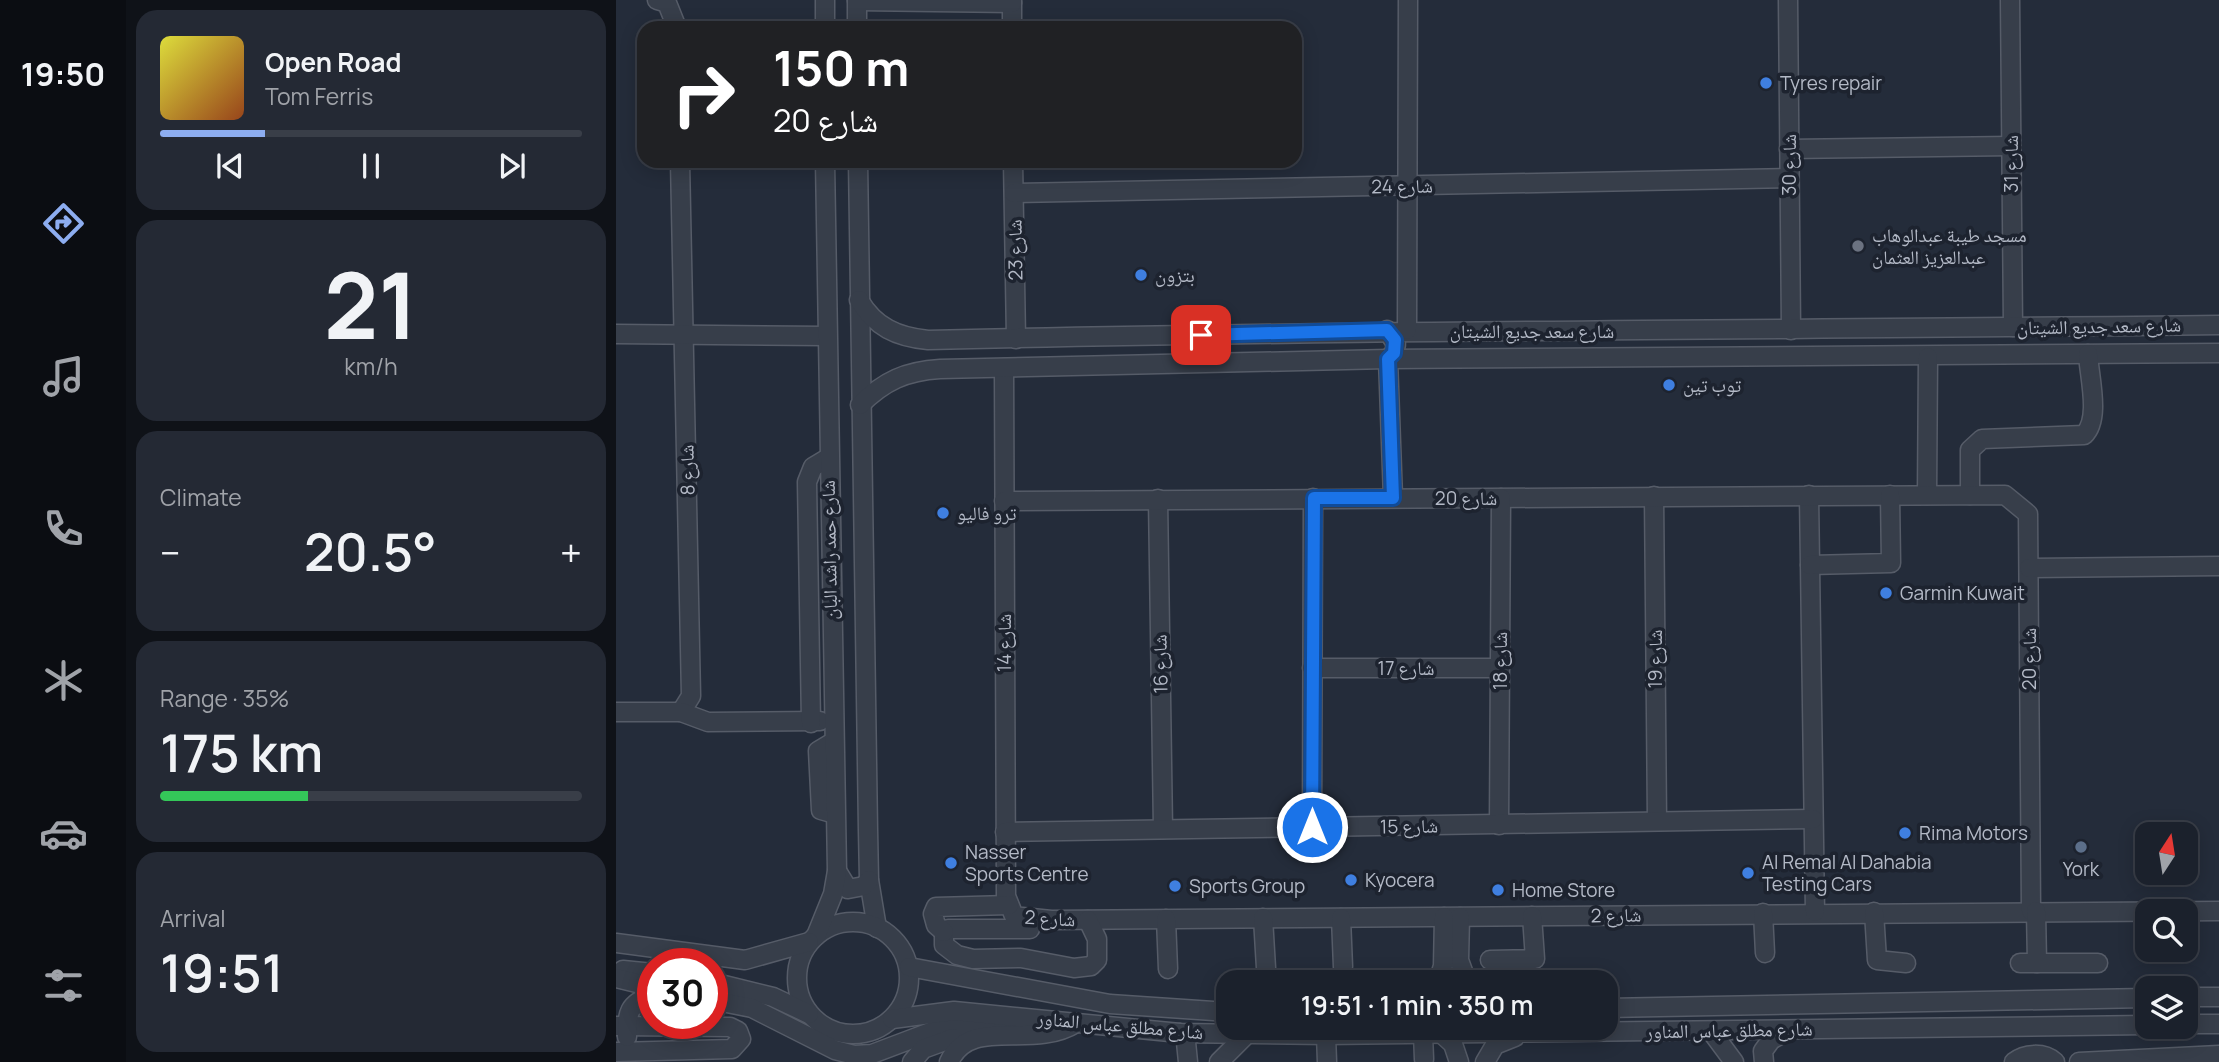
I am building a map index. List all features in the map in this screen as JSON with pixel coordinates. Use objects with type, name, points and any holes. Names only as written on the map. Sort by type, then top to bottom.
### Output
[{"type":"street","points":[[657,0],[667,3],[674,21]]},
{"type":"street","points":[[825,0],[825,21]]},
{"type":"street","points":[[1407,330],[1408,0]]},
{"type":"street","name":"شارع 30","points":[[1788,0],[1791,330]]},
{"type":"street","name":"شارع 31","points":[[2010,0],[2013,327]]},
{"type":"street","points":[[857,21],[857,1],[1012,1],[1012,21]]},
{"type":"street","points":[[1789,149],[2011,146]]},
{"type":"street","name":"شارع 8","points":[[680,168],[691,696],[681,712]]},
{"type":"street","name":"شارع حمد راشد البان","points":[[813,939],[833,894],[837,871],[831,671],[825,168]]},
{"type":"street","name":"شارع حمد راشد البان","points":[[858,168],[869,880],[877,928]]},
{"type":"street","name":"شارع 23","points":[[1013,168],[1016,339]]},
{"type":"street","name":"شارع 24","points":[[1014,193],[1789,178]]},
{"type":"street","name":"شارع سعد جديع الشيتان","points":[[859,300],[882,327],[905,337],[939,340],[1387,330],[1791,330],[2219,325]]},
{"type":"street","points":[[1387,330],[1396,344],[1394,353],[1388,359],[1393,498]]},
{"type":"street","points":[[1436,331],[1428,335],[1424,343],[1427,353],[1436,359]]},
{"type":"street","points":[[616,334],[827,336]]},
{"type":"street","points":[[939,340],[932,356],[940,369]]},
{"type":"street","name":"شارع سعد جديع الشيتان","points":[[860,405],[876,389],[896,377],[917,370],[940,369],[1388,359],[2219,353]]},
{"type":"street","points":[[1970,495],[1970,450],[1973,443],[1982,439],[2084,435],[2090,429],[2092,419],[2088,354]]},
{"type":"street","points":[[1927,495],[1928,357]]},
{"type":"street","name":"شارع 14","points":[[1004,368],[1006,897],[1018,913]]},
{"type":"street","points":[[811,723],[807,482],[813,467],[828,458]]},
{"type":"street","points":[[1809,495],[1815,912]]},
{"type":"street","points":[[1810,565],[1891,563],[1890,495]]},
{"type":"street","name":"شارع 20","points":[[1004,501],[2005,495],[2028,514],[2034,911],[2029,963],[2098,963]]},
{"type":"street","name":"شارع 19","points":[[1654,496],[1657,821]]},
{"type":"street","points":[[1312,827],[1314,498]]},
{"type":"street","name":"شارع 18","points":[[1499,825],[1500,498]]},
{"type":"street","name":"شارع 16","points":[[1158,499],[1163,829]]},
{"type":"street","points":[[2029,568],[2219,566]]},
{"type":"street","points":[[831,671],[842,656],[854,655],[865,662]]},
{"type":"street","name":"شارع 17","points":[[1312,668],[1500,668]]},
{"type":"street","points":[[616,712],[681,712],[708,722],[811,723],[832,719]]},
{"type":"street","points":[[833,894],[825,879],[824,827],[835,817]]},
{"type":"street","name":"شارع 15","points":[[1005,832],[1813,819]]},
{"type":"street","points":[[837,871],[848,889],[864,887],[869,880]]},
{"type":"street","name":"شارع 2","points":[[944,932],[936,925],[933,914],[936,908],[1088,920],[1815,912],[2219,911]]},
{"type":"street","points":[[1874,912],[1877,960],[1906,963]]},
{"type":"street","points":[[1018,913],[1030,929],[948,929],[944,932],[944,945],[957,955],[973,958],[1021,958],[1091,966],[1097,960],[1097,939],[1088,920]]},
{"type":"street","points":[[1763,913],[1765,953]]},
{"type":"street","points":[[1490,960],[1535,959],[1532,916]]},
{"type":"street","points":[[1442,970],[1452,917]]},
{"type":"street","points":[[1452,917],[1463,970]]},
{"type":"street","points":[[1263,918],[1266,968]]},
{"type":"street","points":[[1341,918],[1343,967]]},
{"type":"street","points":[[1166,919],[1168,969]]},
{"type":"street","points":[[616,943],[746,960],[813,939],[839,923],[857,922],[890,935],[902,950],[909,967],[909,986],[904,1004],[892,1019],[877,1030],[859,1035],[840,1033],[823,1026],[809,1014],[774,998],[728,986]]},
{"type":"street","points":[[809,1014],[799,997],[796,978],[799,959],[813,939]]},
{"type":"street","name":"شارع مطلق عباس المناور","points":[[909,967],[1110,1004],[1216,1011]]},
{"type":"street","points":[[616,969],[637,971]]},
{"type":"street","points":[[616,978],[637,983]]},
{"type":"street","points":[[2198,998],[2219,997]]},
{"type":"street","name":"شارع مطلق عباس المناور","points":[[1618,1008],[2135,998]]},
{"type":"street","points":[[622,1026],[730,1027],[738,1031],[741,1039],[732,1049],[621,1052],[622,1026],[629,1009],[637,1000]]},
{"type":"street","points":[[728,1003],[752,1008],[835,1050],[872,1058],[941,1028],[967,1025],[1020,1027],[1052,1020]]},
{"type":"street","name":"شارع مطلق عباس المناور","points":[[892,1019],[954,1011],[1180,1033],[1216,1034]]},
{"type":"street","points":[[912,1062],[923,1049],[933,1043],[974,1036],[1038,1037],[1061,1032],[1076,1023]]},
{"type":"street","points":[[2198,1024],[2219,1024]]},
{"type":"street","name":"شارع مطلق عباس المناور","points":[[1618,1032],[1795,1027],[2135,1025]]},
{"type":"street","points":[[1764,1062],[1763,1051],[1771,1040],[1795,1027]]},
{"type":"street","points":[[1711,1031],[1734,1062]]},
{"type":"street","points":[[1180,1033],[1186,1042],[1188,1062]]},
{"type":"street","points":[[949,1062],[955,1050],[974,1036]]},
{"type":"street","points":[[1219,1062],[1241,1040]]},
{"type":"street","points":[[1326,1040],[1326,1062]]},
{"type":"street","points":[[1423,1040],[1424,1059]]},
{"type":"street","points":[[1452,1040],[1460,1062]]},
{"type":"street","points":[[1454,1040],[1469,1062]]},
{"type":"street","points":[[1485,1062],[1489,1051],[1503,1040]]},
{"type":"street","points":[[2014,1062],[2022,1057],[2044,1055],[2055,1062]]},
{"type":"street","points":[[2079,1062],[2219,1055]]},
{"type":"place","name":"Tyres repair","points":[[1766,83]]},
{"type":"place","name":"مسجد طيبة عبدالوهاب عبدالعزيز العثمان","points":[[1858,246]]},
{"type":"place","name":"بتزون","points":[[1141,275]]},
{"type":"place","name":"توب تين","points":[[1669,385]]},
{"type":"place","name":"ترو فاليو","points":[[943,513]]},
{"type":"place","name":"Garmin Kuwait","points":[[1886,593]]},
{"type":"place","name":"Rima Motors","points":[[1905,833]]},
{"type":"place","name":"York","points":[[2081,847]]},
{"type":"place","name":"Nasser Sports Centre","points":[[951,863]]},
{"type":"place","name":"Al Remal Al Dahabia Testing Cars","points":[[1748,873]]},
{"type":"place","name":"Kyocera","points":[[1351,880]]},
{"type":"place","name":"Sports Group","points":[[1175,886]]},
{"type":"place","name":"Home Store","points":[[1498,890]]},
{"type":"route","points":[[1201,335],[1387,330],[1396,344],[1394,353],[1388,359],[1393,498],[1314,498],[1312,827]]}]
